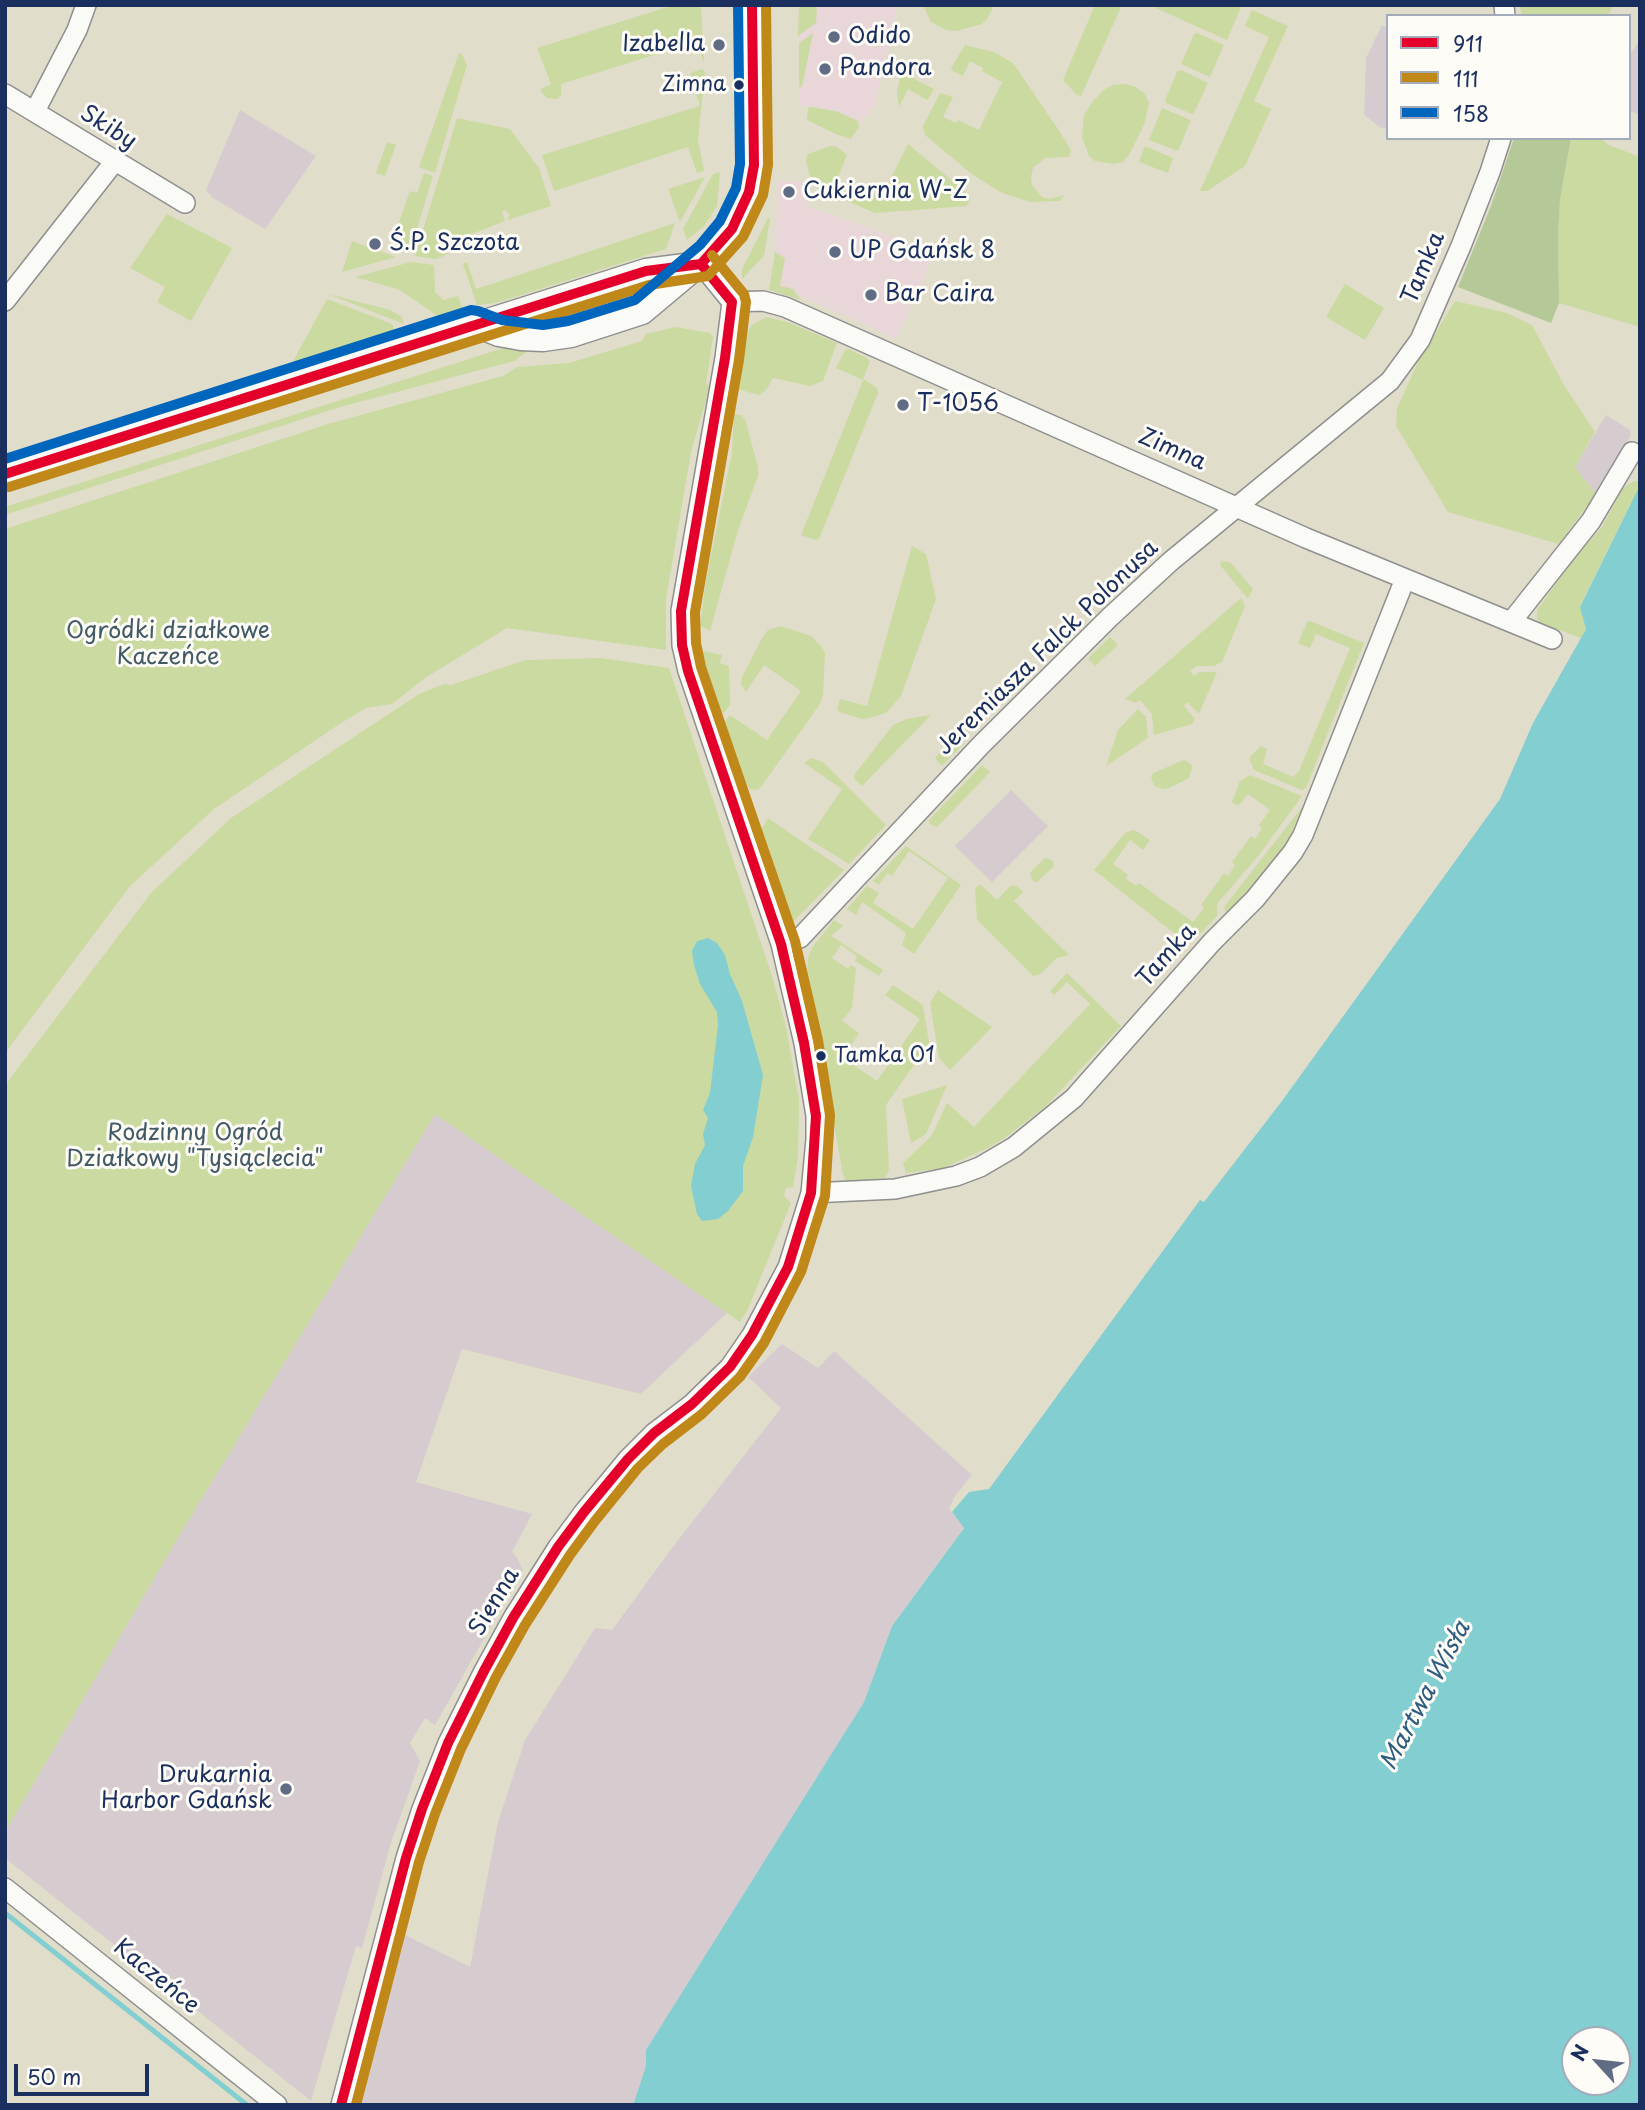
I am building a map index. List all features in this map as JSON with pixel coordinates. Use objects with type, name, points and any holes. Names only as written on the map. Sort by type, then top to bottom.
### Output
[{"type":"street","points":[[35,111],[86,5]]},
{"type":"street","points":[[474,324],[499,334],[543,340],[571,335],[642,312],[701,264],[732,229],[749,192],[754,165],[752,5]]},
{"type":"street","name":"Skiby","points":[[5,94],[185,203]]},
{"type":"street","name":"Tamka","points":[[1367,401],[1390,381],[1420,340],[1461,246],[1500,140]]},
{"type":"street","points":[[5,301],[115,161]]},
{"type":"street","points":[[701,264],[732,302]]},
{"type":"street","points":[[5,474],[646,271],[701,264]]},
{"type":"street","name":"Zimna","points":[[732,302],[763,301],[785,307],[1405,579],[1552,639]]},
{"type":"street","name":"Sienna","points":[[341,2105],[406,1857],[448,1743],[484,1671],[513,1618],[558,1547],[584,1512],[628,1459],[654,1433],[692,1404],[730,1367],[752,1335],[788,1267],[811,1193],[816,1116],[804,1044],[781,944],[688,671],[682,645],[681,611],[725,358],[732,302]]},
{"type":"street","name":"Jeremiasza Falck Polonusa","points":[[781,944],[800,938],[975,751],[1110,617],[1171,561],[1367,401]]},
{"type":"street","points":[[1511,622],[1591,522],[1632,452]]},
{"type":"street","name":"Tamka","points":[[811,1193],[895,1189],[956,1176],[980,1167],[1014,1147],[1074,1098],[1212,942],[1255,899],[1293,852],[1303,835],[1405,579]]},
{"type":"street","name":"Kaczeńce","points":[[5,1888],[277,2105]]},
{"type":"shaded area","points":[[799,5],[898,5],[875,105],[860,123],[836,111],[799,105]]},
{"type":"shaded area","points":[[1382,25],[1386,27],[1386,129],[1364,115],[1366,58]]},
{"type":"shaded area","points":[[1640,40],[1640,116],[1631,111],[1631,53]]},
{"type":"shaded area","points":[[240,110],[316,156],[265,229],[213,198],[206,190]]},
{"type":"shaded area","points":[[778,181],[807,182],[807,206],[935,252],[896,339],[799,295],[793,289],[780,287],[785,258],[775,252]]},
{"type":"shaded area","points":[[1606,415],[1630,430],[1631,435],[1596,494],[1575,467]]},
{"type":"shaded area","points":[[1011,790],[1048,826],[992,882],[955,846]]},
{"type":"shaded area","points":[[435,1114],[727,1313],[641,1394],[462,1349],[416,1482],[532,1514],[512,1552],[523,1570],[435,1725],[425,1718],[410,1743],[420,1761],[391,1843],[362,1948],[356,1946],[311,2101],[5,1858],[5,1832],[179,1536]]},
{"type":"shaded area","points":[[782,1344],[818,1368],[834,1351],[972,1475],[955,1496],[949,1509],[964,1527],[892,1626],[864,1702],[647,2050],[646,2066],[633,2105],[358,2105],[403,1934],[470,1967],[498,1822],[525,1740],[595,1628],[612,1630],[781,1408],[748,1377]]},
{"type":"green space","points":[[674,5],[701,5],[704,63],[696,42],[561,84],[561,96],[557,99],[547,98],[541,92],[541,89],[551,84],[537,48]]},
{"type":"green space","points":[[799,5],[817,5],[817,8],[816,23],[798,36]]},
{"type":"green space","points":[[923,5],[994,5],[982,24],[956,31],[946,30],[931,22]]},
{"type":"green space","points":[[1095,5],[1122,5],[1081,96],[1063,80]]},
{"type":"green space","points":[[1149,5],[1242,5],[1227,40]]},
{"type":"green space","points":[[1520,5],[1613,5],[1609,14],[1522,14]]},
{"type":"green space","points":[[1252,10],[1288,26],[1254,101],[1271,109],[1245,166],[1207,191],[1200,191],[1269,37],[1245,26]]},
{"type":"green space","points":[[813,33],[802,87],[799,87],[799,43]]},
{"type":"green space","points":[[1194,34],[1224,45],[1210,77],[1181,64]]},
{"type":"green space","points":[[965,45],[994,52],[1013,63],[1071,150],[1069,157],[1045,158],[1033,168],[1032,185],[1042,197],[1050,199],[1065,195],[1059,201],[1031,202],[1002,193],[973,175],[925,135],[923,126],[940,93],[953,97],[943,117],[956,123],[958,120],[979,130],[1002,82],[970,61],[963,76],[953,71],[951,68]]},
{"type":"green space","points":[[459,53],[467,65],[435,173],[419,167]]},
{"type":"green space","points":[[702,69],[705,72],[698,139],[704,171],[697,173],[688,147],[554,191],[542,155],[700,106],[690,73]]},
{"type":"green space","points":[[1181,70],[1208,83],[1192,114],[1166,103],[1165,100],[1177,72]]},
{"type":"green space","points":[[901,72],[934,89],[927,100],[908,89],[899,107],[897,93]]},
{"type":"green space","points":[[1125,84],[1136,87],[1145,94],[1149,103],[1144,125],[1123,162],[1114,164],[1095,161],[1089,156],[1082,137],[1084,115],[1105,89]]},
{"type":"green space","points":[[808,108],[836,111],[858,121],[859,127],[851,139],[838,135],[807,120]]},
{"type":"green space","points":[[1162,108],[1191,120],[1178,151],[1149,140]]},
{"type":"green space","points":[[457,118],[510,129],[539,168],[551,206],[508,220],[509,214],[505,210],[502,211],[505,221],[459,239],[450,247],[448,254],[436,259],[415,256]]},
{"type":"green space","points":[[1513,140],[1571,140],[1560,199],[1559,303],[1551,323],[1458,287],[1491,206]]},
{"type":"green space","points":[[1571,140],[1603,140],[1640,157],[1640,327],[1559,303],[1560,199]]},
{"type":"green space","points":[[387,142],[396,145],[385,176],[376,173]]},
{"type":"green space","points":[[908,144],[968,194],[970,197],[967,206],[875,213],[840,198],[843,184],[858,192],[860,188],[881,198]]},
{"type":"green space","points":[[830,146],[837,147],[847,155],[831,195],[819,190],[810,176],[806,161],[808,154]]},
{"type":"green space","points":[[1145,146],[1173,158],[1168,173],[1139,162]]},
{"type":"green space","points":[[720,172],[717,206],[704,226],[687,240],[683,229],[713,174]]},
{"type":"green space","points":[[424,173],[433,176],[411,249],[404,253],[390,248],[410,191],[417,193]]},
{"type":"green space","points":[[705,177],[680,222],[668,189]]},
{"type":"green space","points":[[167,214],[232,248],[191,321],[157,302],[165,287],[130,268]]},
{"type":"green space","points":[[768,218],[764,256],[742,279],[742,269]]},
{"type":"green space","points":[[675,223],[666,249],[496,303],[477,305],[463,264],[467,262],[476,289]]},
{"type":"green space","points":[[352,241],[396,257],[342,272]]},
{"type":"green space","points":[[775,252],[785,258],[780,286],[793,289],[801,300],[769,290]]},
{"type":"green space","points":[[411,262],[434,265],[435,292],[443,300],[458,296],[463,310],[449,315],[436,315],[400,290],[355,277]]},
{"type":"green space","points":[[1345,284],[1384,308],[1365,340],[1326,317]]},
{"type":"green space","points":[[328,294],[390,310],[402,317],[404,324]]},
{"type":"green space","points":[[327,299],[390,323],[394,331],[391,335],[291,365]]},
{"type":"green space","points":[[1455,301],[1507,313],[1532,325],[1564,385],[1595,432],[1575,467],[1596,494],[1559,544],[1448,512],[1396,426],[1397,408],[1420,358]]},
{"type":"green space","points":[[767,317],[790,323],[837,343],[823,381],[810,386],[773,378],[766,390],[759,395],[737,389],[745,335],[753,324]]},
{"type":"green space","name":"Ogródki działkowe Kaczeńce","points":[[675,327],[710,333],[713,337],[706,384],[710,386],[691,452],[666,599],[666,650],[507,628],[425,678],[392,704],[366,708],[341,723],[214,809],[130,886],[5,1053],[5,529],[328,424],[503,376],[517,367],[569,363],[642,341],[646,334]]},
{"type":"green space","points":[[516,344],[543,346],[528,351],[514,361],[340,407],[5,515],[5,507]]},
{"type":"green space","points":[[848,349],[870,362],[863,379],[877,388],[878,393],[819,539],[816,540],[801,535],[863,380],[836,368]]},
{"type":"green space","points":[[734,414],[745,419],[758,476],[738,530],[710,631],[700,626],[706,580],[732,453]]},
{"type":"green space","points":[[1634,481],[1640,481],[1640,485],[1580,606],[1586,628],[1581,638],[1540,623],[1537,610],[1574,558],[1602,527],[1623,488]]},
{"type":"green space","points":[[716,501],[691,624],[689,615],[707,507]]},
{"type":"green space","points":[[912,546],[926,554],[936,599],[901,696],[886,713],[870,718],[862,719],[839,712],[837,708],[840,699],[867,706]]},
{"type":"green space","points":[[1221,561],[1230,562],[1253,589],[1248,599],[1220,565]]},
{"type":"green space","points":[[1241,598],[1245,606],[1222,662],[1214,666],[1197,666],[1190,671],[1194,676],[1199,672],[1217,672],[1199,714],[1187,702],[1184,706],[1195,719],[1192,724],[1154,735],[1152,714],[1140,700],[1136,703],[1125,699]]},
{"type":"green space","points":[[1307,622],[1364,643],[1306,788],[1302,790],[1254,770],[1249,758],[1261,746],[1267,749],[1263,764],[1293,777],[1299,771],[1350,648],[1316,634],[1310,648],[1298,643]]},
{"type":"green space","points":[[781,626],[811,636],[822,647],[825,653],[823,695],[820,704],[768,777],[759,789],[755,790],[750,789],[742,779],[723,725],[730,715],[767,740],[801,691],[764,665],[746,692],[741,685],[742,677],[762,638],[768,630]]},
{"type":"green space","points":[[1110,637],[1118,645],[1095,666],[1089,657]]},
{"type":"green space","points":[[703,651],[722,655],[720,663],[729,666],[730,705],[724,713],[719,712],[700,660],[699,656]]},
{"type":"green space","name":"Rodzinny Ogród Działkowy \"Tysiąclecia\"","points":[[601,658],[669,668],[773,979],[786,1027],[799,1100],[798,1157],[793,1187],[786,1188],[784,1196],[791,1203],[748,1309],[740,1322],[435,1114],[179,1536],[5,1832],[5,1085],[151,893],[231,818],[419,694],[525,660]]},
{"type":"green space","points":[[1138,709],[1146,717],[1148,738],[1106,766],[1118,730]]},
{"type":"green space","points":[[931,715],[862,786],[854,779],[855,774],[893,725],[907,719]]},
{"type":"green space","points":[[957,735],[965,742],[942,766],[935,758]]},
{"type":"green space","points":[[811,758],[823,762],[886,825],[849,864],[808,839],[842,789],[804,763]]},
{"type":"green space","points":[[1184,760],[1191,764],[1189,778],[1169,788],[1155,786],[1151,779],[1153,773]]},
{"type":"green space","points":[[982,765],[990,772],[937,827],[930,824],[929,820]]},
{"type":"green space","points":[[1250,775],[1302,796],[1259,855],[1217,904],[1218,915],[1196,938],[1185,941],[1179,937],[1094,870],[1125,833],[1133,830],[1138,832],[1150,840],[1143,850],[1130,840],[1113,864],[1128,875],[1126,879],[1136,886],[1139,883],[1193,922],[1204,908],[1201,905],[1224,873],[1228,876],[1235,865],[1232,862],[1251,836],[1255,839],[1262,828],[1259,825],[1270,810],[1248,794],[1238,806],[1232,802],[1240,781]]},
{"type":"green space","points":[[1303,806],[1286,846],[1260,881],[1226,915],[1224,907]]},
{"type":"green space","points":[[768,818],[844,870],[793,922],[789,918],[761,830]]},
{"type":"green space","points":[[906,846],[961,885],[914,954],[902,945],[906,933],[862,902],[856,915],[847,909],[867,886],[879,893],[873,903],[913,929],[948,878],[909,851],[892,876],[887,873],[879,885],[873,881]]},
{"type":"green space","points":[[1045,858],[1052,860],[1054,866],[1036,883],[1030,873]]},
{"type":"green space","points":[[980,884],[997,900],[1010,886],[1017,886],[1023,892],[1014,901],[1069,955],[1057,958],[1039,975],[1033,976],[977,920],[975,889]]},
{"type":"green space","points":[[834,920],[843,926],[831,936],[883,970],[879,976],[855,961],[857,956],[841,945],[832,958],[848,969],[851,965],[856,968],[852,1008],[842,1021],[859,1033],[843,1058],[877,1081],[920,1019],[885,995],[893,985],[923,1005],[929,1043],[886,1105],[887,1175],[859,1183],[847,1183],[843,1175],[824,1066],[827,1065],[824,1048],[820,1049],[807,976],[808,958],[812,948]]},
{"type":"green space","points":[[1067,973],[1121,1026],[1046,1106],[1006,1137],[943,1168],[906,1173],[903,1163],[932,1135],[947,1103],[974,1127],[1090,1004],[1067,982],[1054,995],[1050,991]]},
{"type":"green space","points":[[938,990],[992,1027],[950,1070],[939,1058],[930,1003]]},
{"type":"green space","points":[[947,1085],[926,1134],[911,1143],[902,1099]]},
{"type":"water","name":"Martwa Wisła","points":[[1640,485],[1640,2105],[633,2105],[646,2066],[646,2050],[864,1702],[892,1626],[964,1528],[952,1512],[969,1492],[989,1489],[1200,1200],[1204,1202],[1282,1101],[1500,799],[1533,723],[1586,629],[1580,607]]},
{"type":"water","points":[[708,938],[717,943],[725,955],[742,1001],[763,1075],[753,1137],[743,1166],[743,1191],[728,1211],[718,1219],[702,1221],[697,1214],[691,1186],[695,1164],[705,1145],[703,1134],[708,1118],[703,1110],[710,1093],[718,1025],[717,1012],[700,984],[692,951],[697,941]]},
{"type":"waterway","points":[[5,1913],[247,2105]]},
{"type":"transit line","name":"158","points":[[5,459],[471,310],[502,320],[543,325],[568,321],[635,300],[700,245],[720,221],[736,188],[740,164],[738,5]]},
{"type":"transit line","name":"911","points":[[5,474],[646,271],[701,264],[732,229],[749,192],[754,165],[752,5]]},
{"type":"transit line","name":"111","points":[[9,487],[649,285],[708,276],[743,237],[763,195],[768,165],[766,5]]},
{"type":"transit line","name":"111","points":[[356,2105],[419,1862],[461,1749],[496,1677],[525,1625],[595,1521],[638,1468],[663,1444],[702,1414],[740,1377],[764,1343],[801,1272],[825,1196],[830,1115],[818,1040],[795,941],[701,667],[696,643],[695,612],[739,360],[746,302],[744,294],[712,255]]},
{"type":"transit line","name":"911","points":[[341,2105],[406,1858],[422,1809],[448,1743],[484,1671],[513,1618],[558,1547],[584,1512],[628,1459],[654,1433],[692,1404],[730,1367],[752,1335],[788,1267],[811,1193],[816,1116],[804,1043],[781,944],[688,671],[682,645],[681,611],[725,358],[732,302],[701,264]]},
{"type":"place","name":"Odido","points":[[834,37]]},
{"type":"place","name":"Izabella","points":[[719,45]]},
{"type":"place","name":"Pandora","points":[[825,69]]},
{"type":"place","name":"Zimna","points":[[739,85]]},
{"type":"place","name":"Cukiernia W-Z","points":[[789,192]]},
{"type":"place","name":"Ś.P. Szczota","points":[[375,244]]},
{"type":"place","name":"UP Gdańsk 8","points":[[835,252]]},
{"type":"place","name":"Bar Caira","points":[[871,295]]},
{"type":"place","name":"T-1056","points":[[903,405]]},
{"type":"place","name":"Tamka 01","points":[[821,1056]]},
{"type":"place","name":"Drukarnia Harbor Gdańsk","points":[[286,1789]]}]
